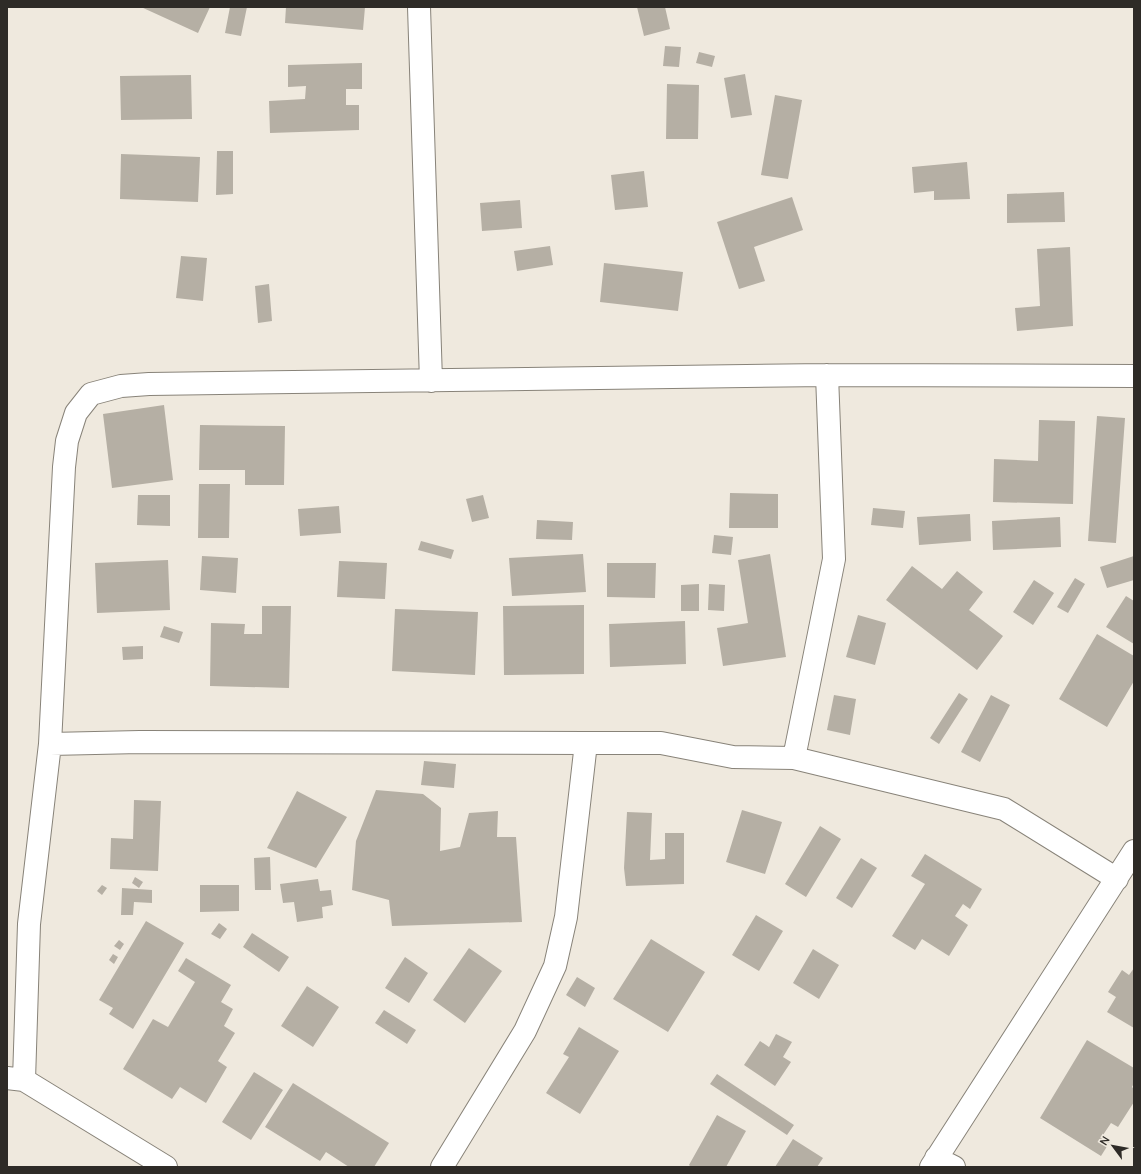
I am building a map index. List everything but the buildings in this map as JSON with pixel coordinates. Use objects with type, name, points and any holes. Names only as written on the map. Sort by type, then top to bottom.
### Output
[{"type":"street","points":[[419,7],[431,381]]},
{"type":"street","points":[[794,758],[834,559],[827,375]]},
{"type":"street","points":[[166,1167],[15,1079],[29,924],[50,744],[67,440],[76,413],[91,394],[121,386],[149,384],[827,375],[1134,376]]},
{"type":"street","points":[[50,744],[140,742],[661,743],[733,757],[794,758],[1004,809],[1117,879]]},
{"type":"street","points":[[442,1167],[525,1031],[555,966],[566,917],[586,743]]},
{"type":"street","points":[[940,1164],[1134,851]]}]
